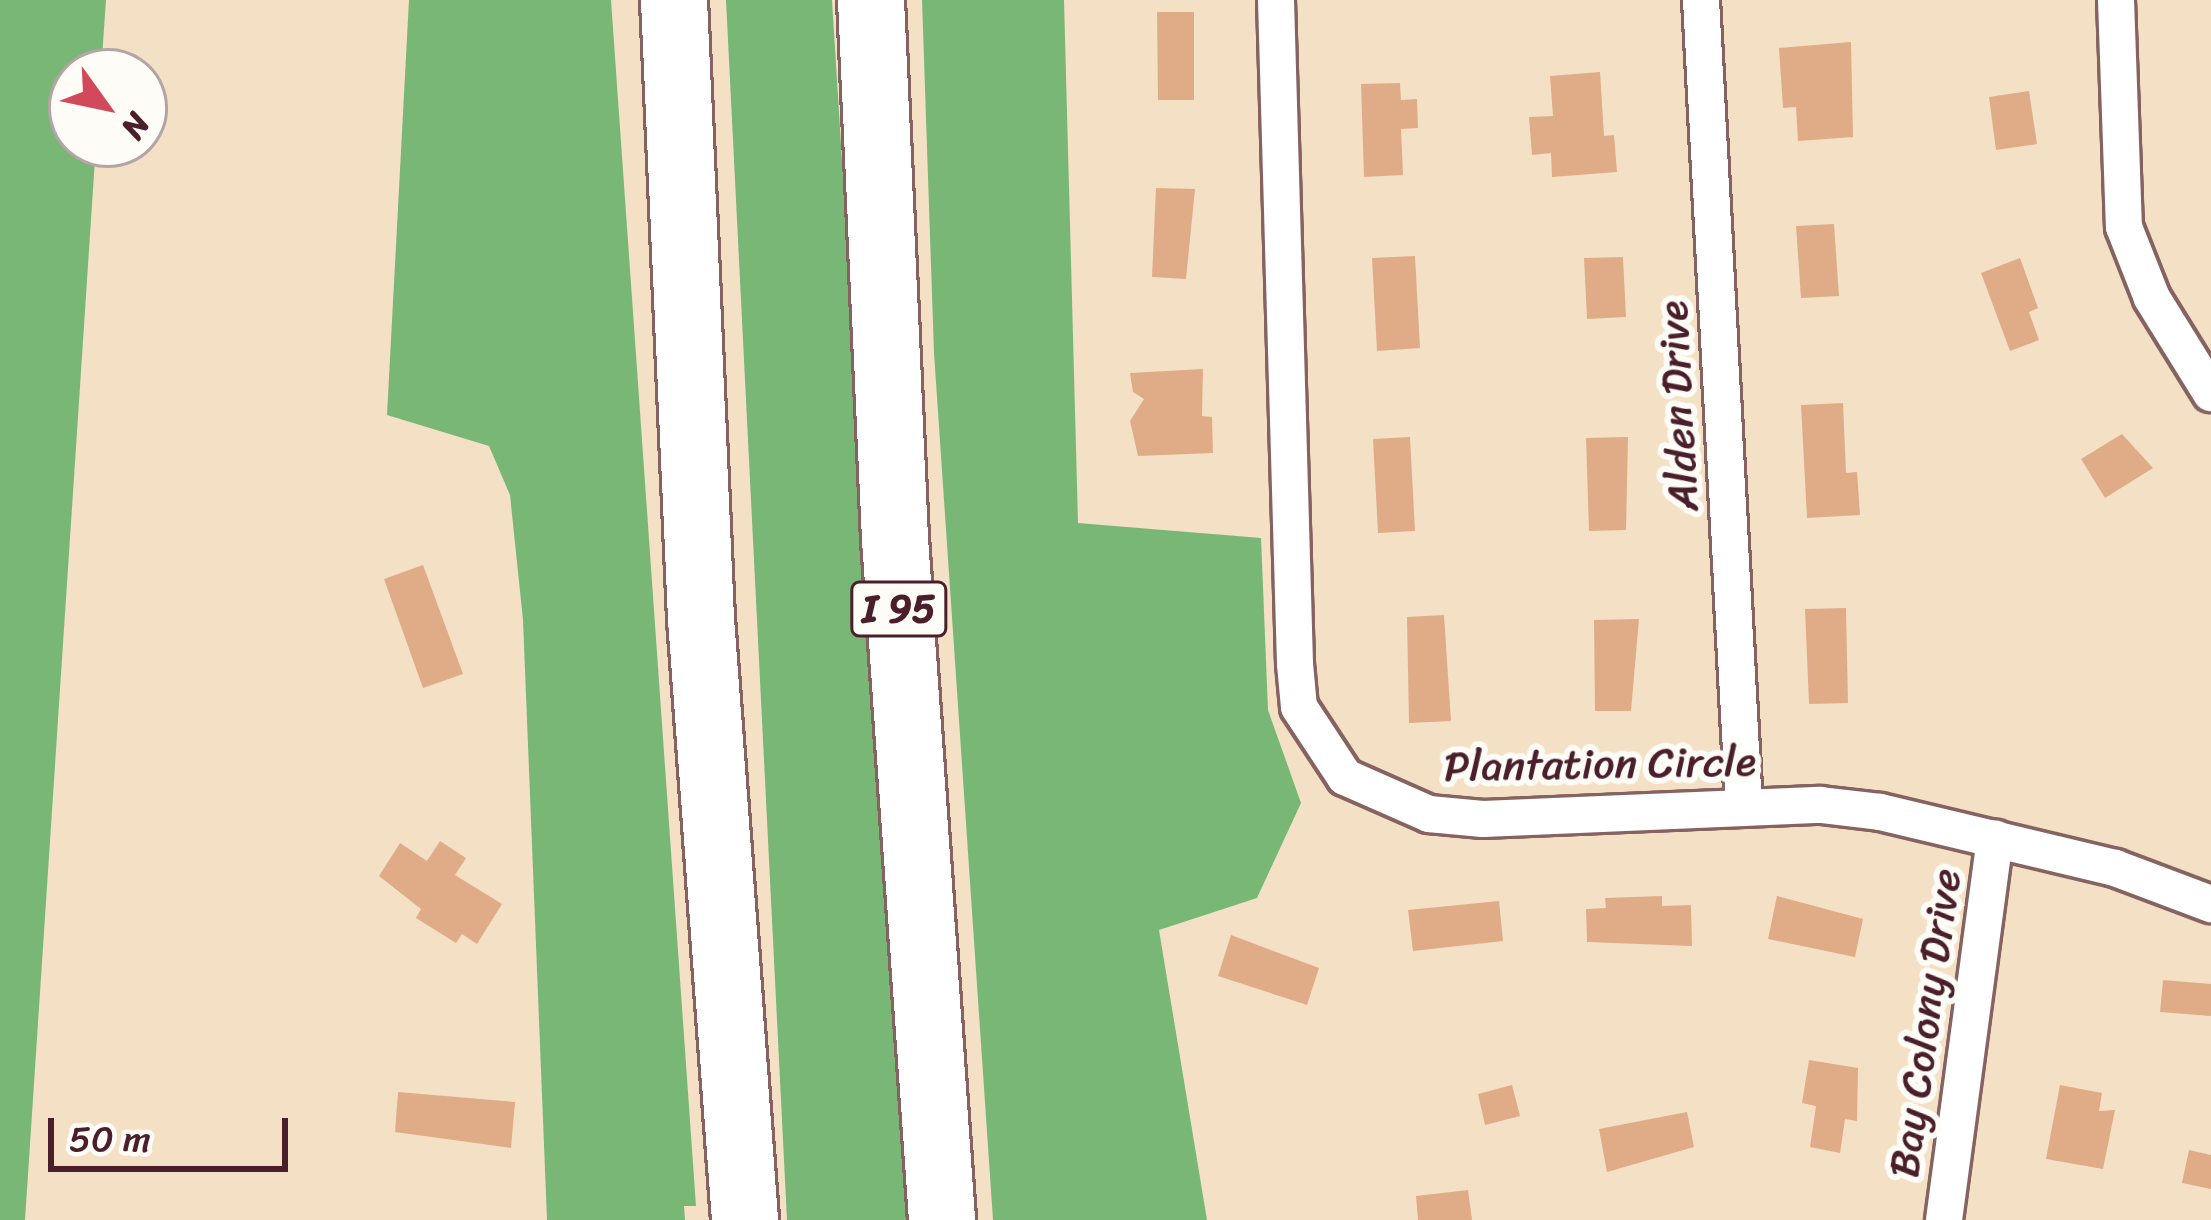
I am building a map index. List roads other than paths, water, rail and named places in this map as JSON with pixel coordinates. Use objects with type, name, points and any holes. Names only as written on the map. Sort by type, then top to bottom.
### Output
[{"type":"highway","points":[[674,0],[700,619],[744,1214]]},
{"type":"highway","name":"I 95","points":[[871,0],[895,539],[942,1219]]},
{"type":"street","name":"Plantation Circle","points":[[1276,0],[1295,664],[1300,706],[1317,744],[1345,777],[1429,814],[1483,819],[1744,806],[1880,812],[2115,868],[2211,904]]},
{"type":"street","name":"Alden Drive","points":[[1701,0],[1744,806]]},
{"type":"street","points":[[2116,0],[2124,227],[2146,287],[2211,393]]},
{"type":"street","name":"Bay Colony Drive","points":[[1944,1220],[1995,838]]}]
